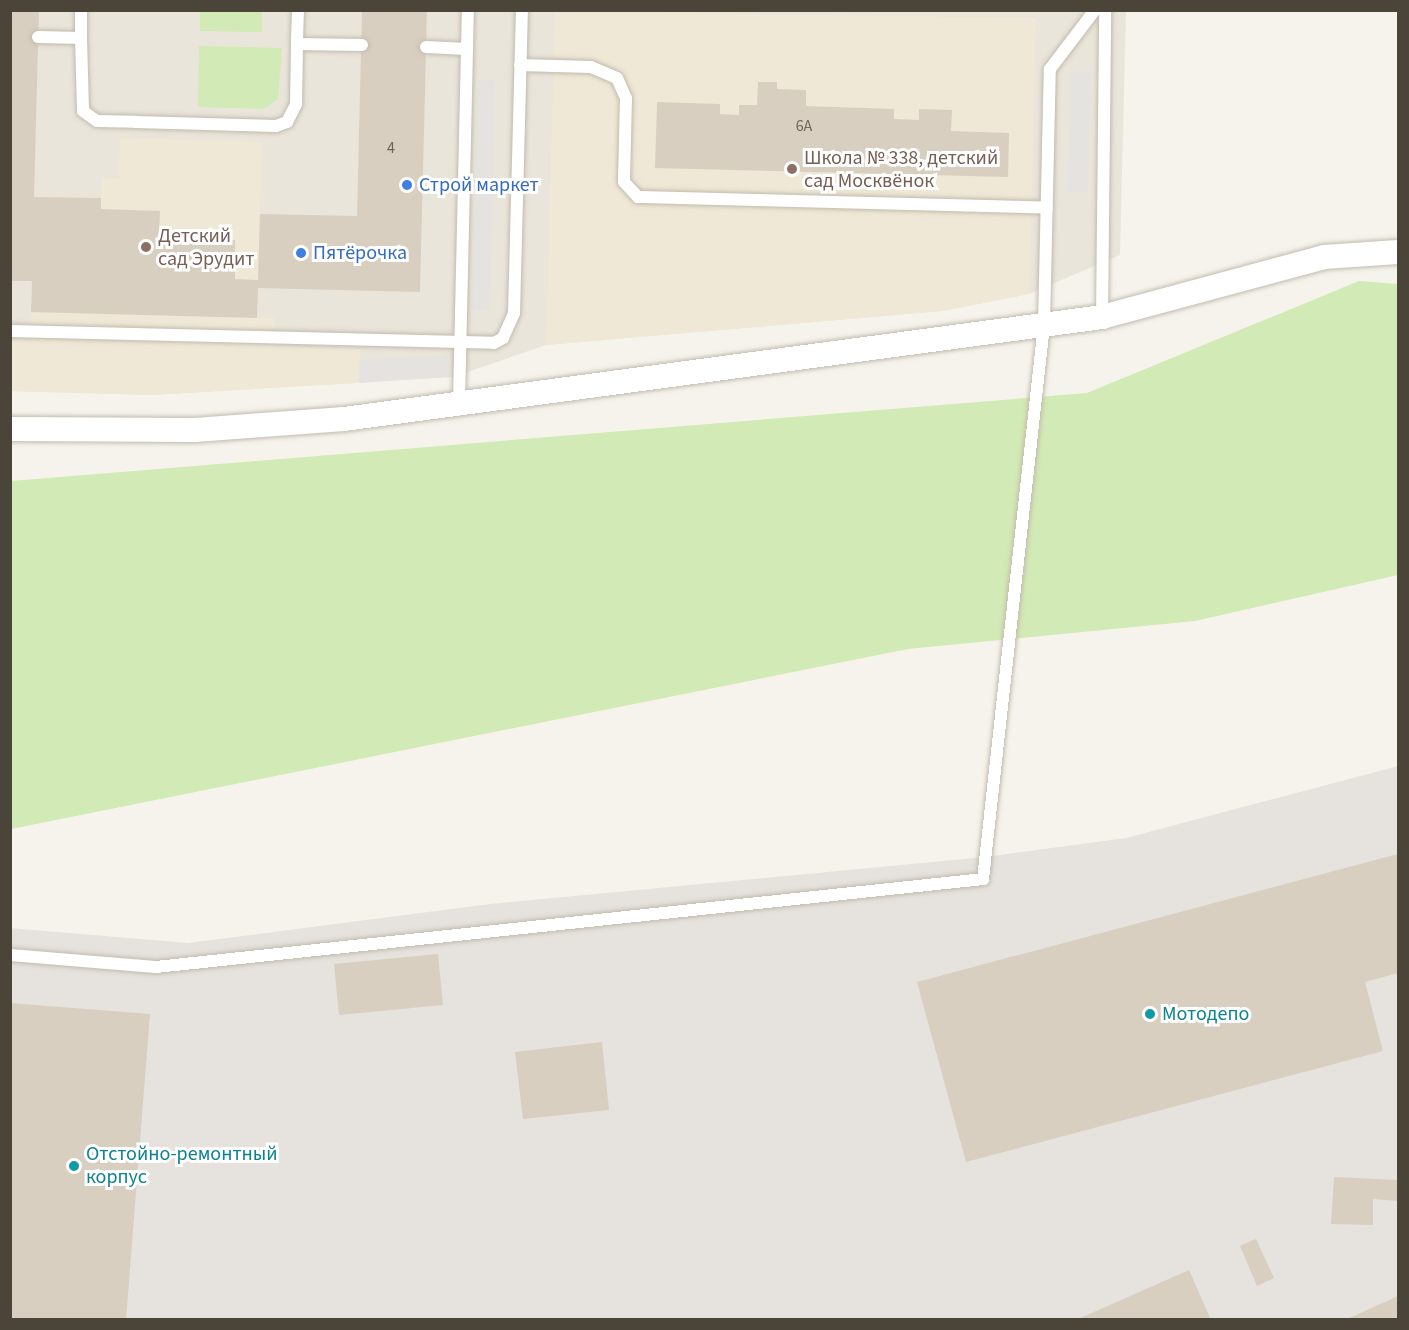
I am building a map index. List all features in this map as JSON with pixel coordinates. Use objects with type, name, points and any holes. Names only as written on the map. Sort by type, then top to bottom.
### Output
[{"type":"street","points":[[10,429],[195,430],[459,402],[1102,317],[1290,265],[1398,252]]},
{"type":"lane","points":[[81,10],[83,111],[97,121],[276,126],[287,122],[296,104],[298,10]]},
{"type":"lane","points":[[459,402],[468,10]]},
{"type":"lane","points":[[10,331],[494,343],[513,325],[522,10]]},
{"type":"lane","points":[[10,956],[156,967],[983,879],[1044,325],[1050,69],[1095,10]]},
{"type":"lane","points":[[1102,317],[1104,10]]},
{"type":"lane","points":[[38,37],[81,38]]},
{"type":"lane","points":[[297,44],[362,45]]},
{"type":"lane","points":[[426,47],[467,49]]},
{"type":"lane","points":[[520,65],[591,67],[617,78],[626,98],[624,182],[638,196],[1047,208]]},
{"type":"shaded area","points":[[11,11],[1126,11],[1120,255],[1029,294],[942,311],[546,345],[453,377],[151,395],[11,391]]},
{"type":"shaded area","name":"Школа № 338, детский сад Москвёнок","points":[[555,11],[1036,18],[1029,294],[942,311],[546,345]]},
{"type":"shaded area","points":[[1071,72],[1091,72],[1088,192],[1068,192]]},
{"type":"shaded area","points":[[478,80],[495,80],[490,310],[472,310]]},
{"type":"shaded area","name":"Детский сад Эрудит","points":[[120,138],[262,142],[257,318],[274,318],[274,347],[360,349],[359,383],[151,395],[11,391],[11,340],[31,340],[34,197],[101,198],[102,178],[119,179]]},
{"type":"shaded area","points":[[448,355],[449,377],[359,383],[360,360]]},
{"type":"shaded area","points":[[1398,766],[1398,1319],[11,1319],[10,928],[188,943],[490,904],[985,857],[1126,838]]},
{"type":"green space","points":[[200,11],[262,11],[262,32],[200,31]]},
{"type":"green space","points":[[199,46],[282,48],[278,99],[264,109],[198,107]]},
{"type":"green space","points":[[1359,281],[1398,284],[1398,575],[1195,621],[908,649],[11,829],[11,481],[1087,393]]},
{"type":"building","points":[[10,10],[39,10],[34,197],[101,198],[101,209],[160,211],[159,238],[235,240],[235,279],[258,280],[260,214],[357,216],[362,10],[427,10],[420,292],[258,288],[257,318],[31,312],[32,281],[10,281]]},
{"type":"building","points":[[758,82],[777,82],[777,89],[806,90],[806,106],[894,109],[894,119],[919,120],[919,109],[952,110],[951,131],[1009,133],[1008,177],[655,168],[657,102],[720,104],[720,114],[739,115],[739,105],[757,105]]},
{"type":"building","name":"Мотодепо","points":[[1398,854],[1398,973],[1365,982],[1383,1051],[966,1162],[917,982]]},
{"type":"building","points":[[438,954],[443,1005],[339,1015],[334,964]]},
{"type":"building","name":"Отстойно-ремонтный корпус","points":[[10,1003],[150,1014],[126,1320],[10,1320]]},
{"type":"building","points":[[602,1042],[609,1110],[523,1119],[515,1052]]},
{"type":"building","points":[[1334,1177],[1398,1180],[1398,1201],[1373,1199],[1373,1225],[1331,1224]]},
{"type":"building","points":[[1256,1239],[1274,1278],[1257,1286],[1240,1246]]},
{"type":"building","points":[[1189,1270],[1211,1320],[1076,1320]]},
{"type":"building","points":[[1398,1296],[1398,1320],[1345,1320]]},
{"type":"place","name":"Школа № 338, детский сад Москвёнок","points":[[792,169]]},
{"type":"place","name":"Строй маркет","points":[[407,185]]},
{"type":"place","name":"Детский сад Эрудит","points":[[146,247]]},
{"type":"place","name":"Пятёрочка","points":[[301,253]]},
{"type":"place","name":"Мотодепо","points":[[1150,1014]]},
{"type":"place","name":"Отстойно-ремонтный корпус","points":[[74,1166]]}]
